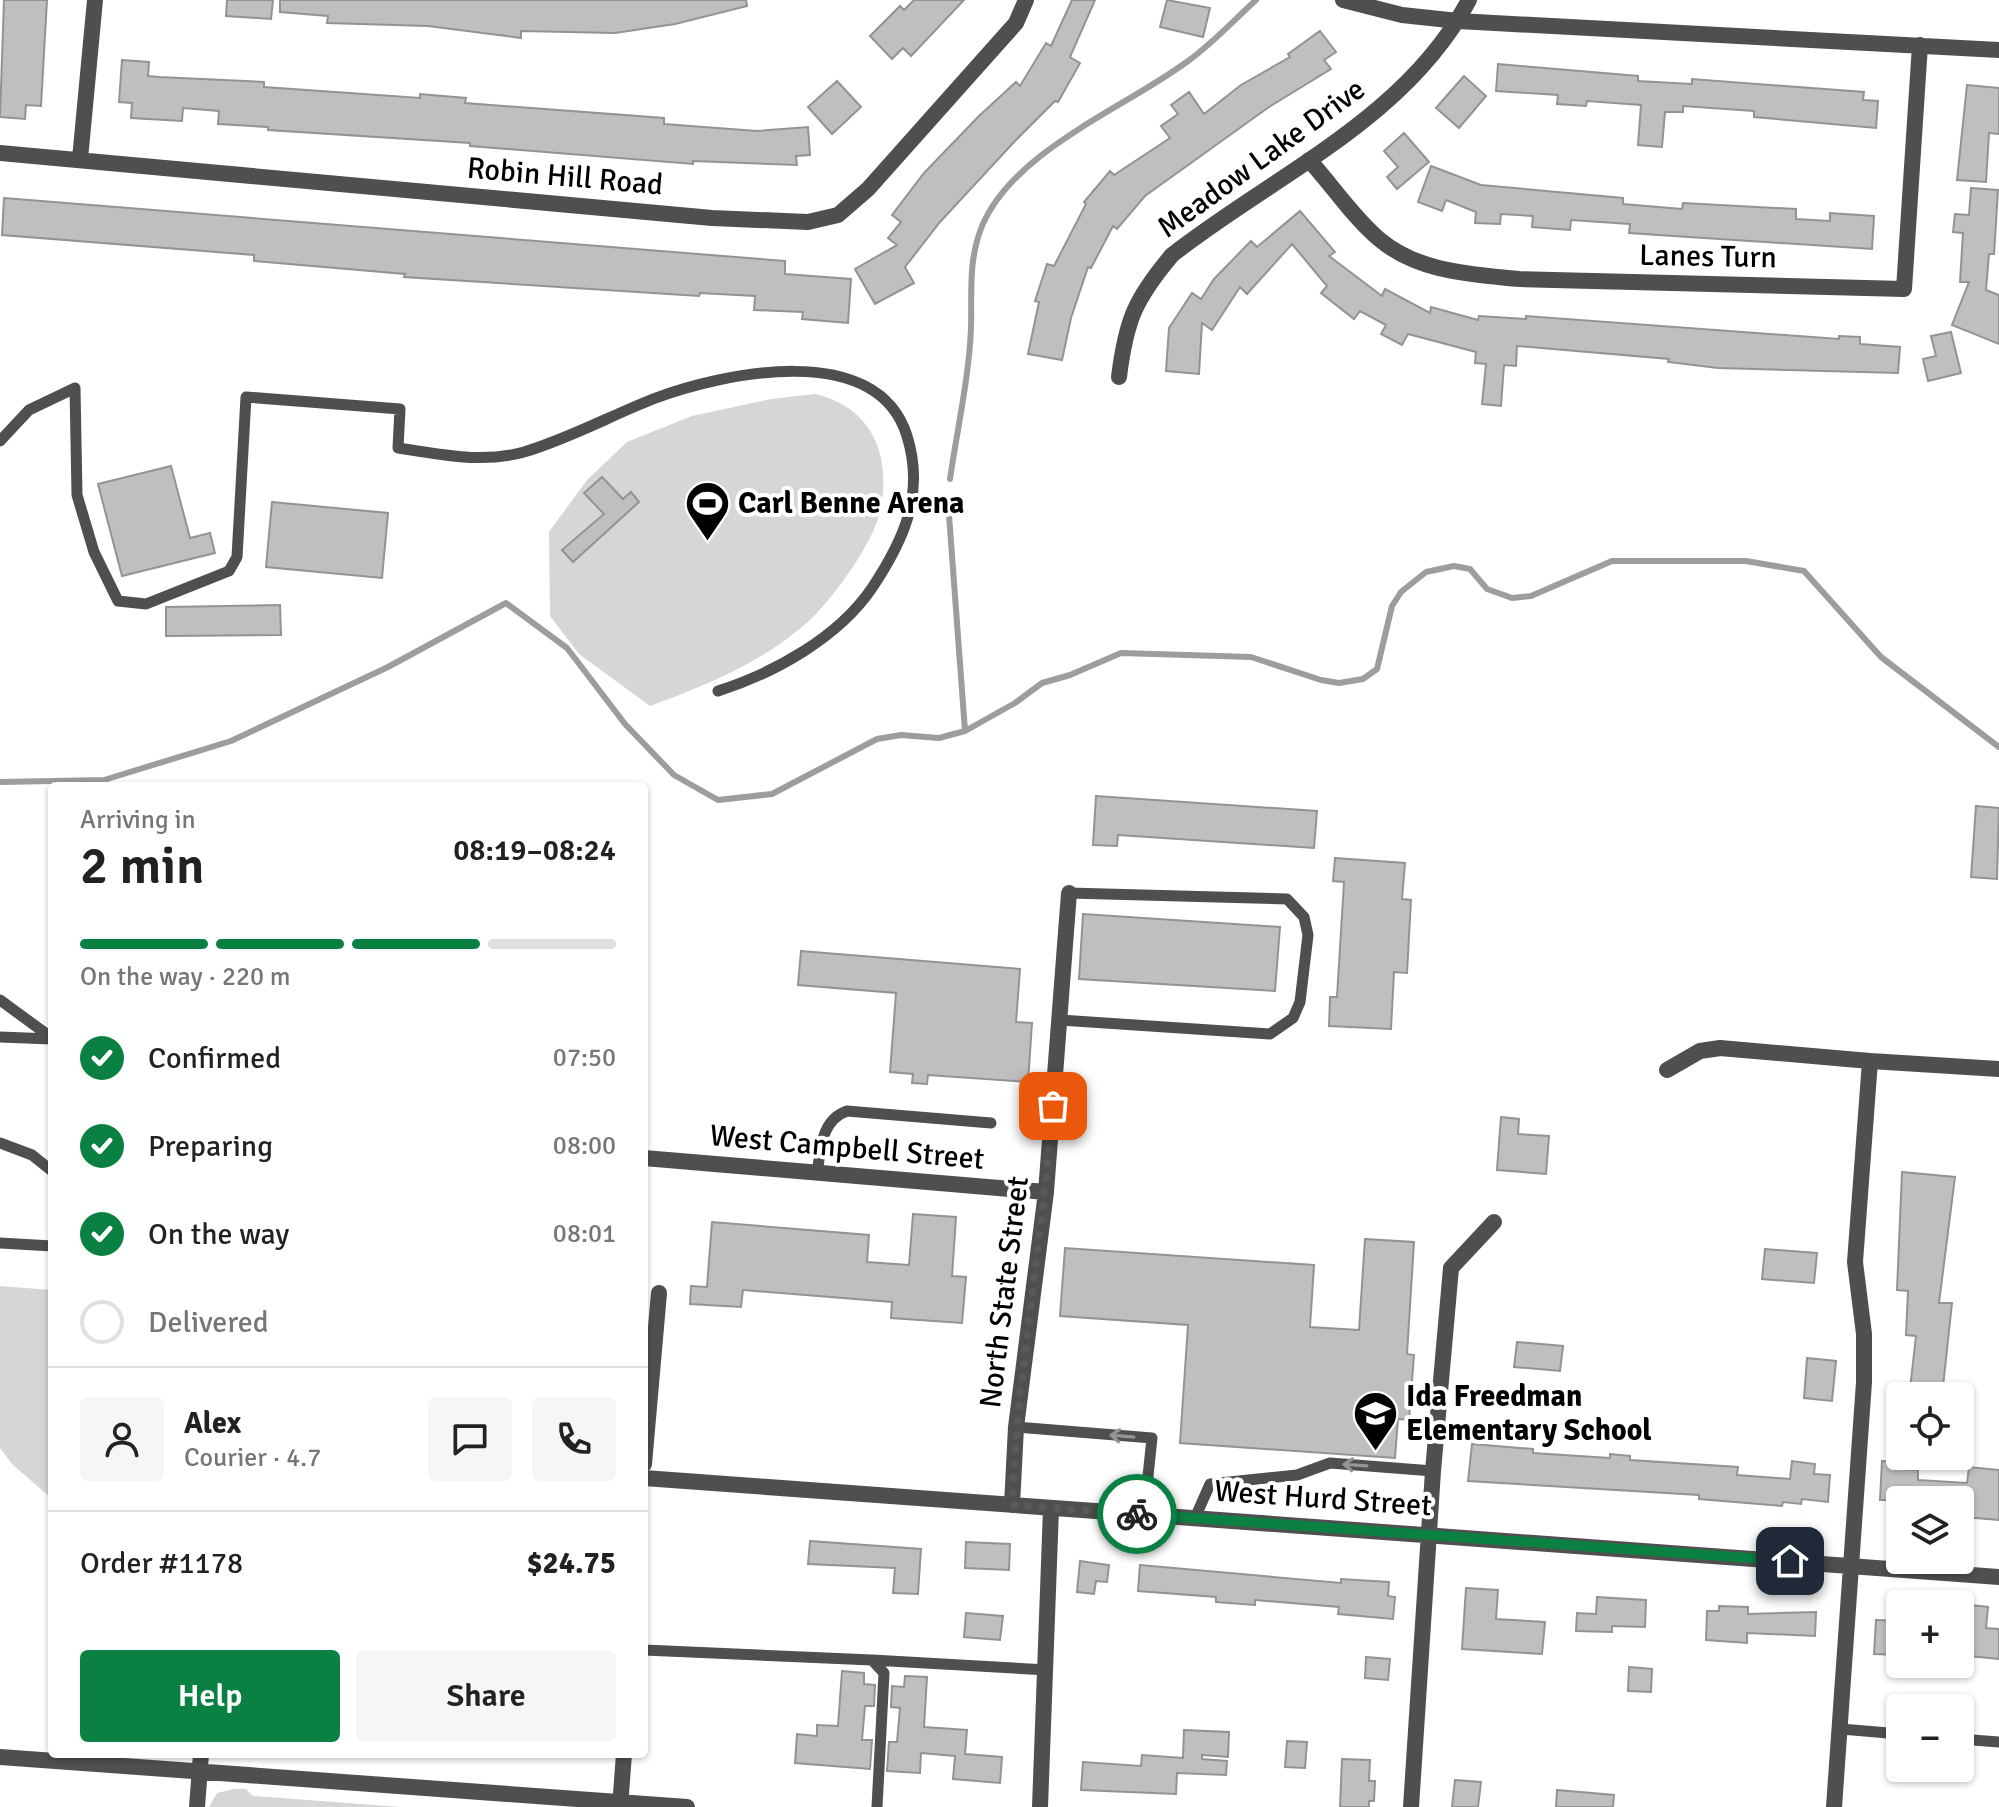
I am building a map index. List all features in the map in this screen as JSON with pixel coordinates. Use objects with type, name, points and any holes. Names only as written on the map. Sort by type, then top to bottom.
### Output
[{"type":"street","points":[[80,159],[95,0]]},
{"type":"street","name":"Robin Hill Road","points":[[0,153],[712,218],[808,222],[838,215],[868,189],[1016,23],[1026,0]]},
{"type":"street","points":[[1343,0],[1402,15],[1458,21],[1999,50]]},
{"type":"street","name":"Meadow Lake Drive","points":[[1119,377],[1125,329],[1146,286],[1172,255],[1384,104],[1426,61],[1458,21],[1469,0]]},
{"type":"street","name":"Lanes Turn","points":[[1309,160],[1379,239],[1419,263],[1456,273],[1519,279],[1904,289],[1920,45]]},
{"type":"street","name":"North State Street","points":[[1012,1505],[1016,1427],[1046,1192],[1069,893]]},
{"type":"street","points":[[1667,1070],[1700,1051],[1720,1048],[1999,1069]]},
{"type":"street","points":[[1834,1807],[1864,1382],[1864,1334],[1855,1262],[1870,1061]]},
{"type":"street","name":"West Campbell Street","points":[[648,1158],[1046,1192]]},
{"type":"street","points":[[1411,1807],[1433,1471],[1451,1268],[1494,1222]]},
{"type":"street","points":[[648,1418],[659,1293]]},
{"type":"street","name":"West Hurd Street","points":[[648,1478],[1999,1577]]},
{"type":"street","points":[[1040,1807],[1051,1509]]},
{"type":"street","points":[[0,1757],[687,1807]]},
{"type":"street","points":[[197,1807],[201,1758]]},
{"type":"street","points":[[620,1804],[624,1758]]},
{"type":"lane","points":[[0,441],[29,410],[75,388],[77,495],[94,552],[118,601],[146,604],[229,571],[237,557],[246,397],[400,409],[398,448],[493,458],[524,452],[655,398],[713,381],[803,371],[858,382],[880,395],[895,411],[906,432],[915,483],[904,536],[868,594],[820,638],[765,674],[718,691]]},
{"type":"lane","points":[[1060,1020],[1270,1034],[1293,1018],[1300,1002],[1308,935],[1304,917],[1287,899],[1069,893]]},
{"type":"lane","points":[[0,1000],[48,1036]]},
{"type":"lane","points":[[0,1037],[48,1039]]},
{"type":"lane","points":[[817,1173],[824,1133],[835,1115],[847,1111],[991,1123]]},
{"type":"lane","points":[[0,1143],[32,1155],[48,1168]]},
{"type":"lane","points":[[0,1243],[48,1246]]},
{"type":"lane","points":[[1016,1427],[1152,1438],[1144,1514]]},
{"type":"lane","points":[[1195,1518],[1210,1484],[1297,1475],[1330,1463],[1433,1471]]},
{"type":"lane","points":[[648,1650],[1047,1670]]},
{"type":"lane","points":[[872,1660],[884,1673],[877,1807]]},
{"type":"lane","points":[[1841,1729],[1886,1733]]},
{"type":"lane","points":[[1974,1740],[1999,1742]]},
{"type":"shaded area","name":"Carl Benne Arena","points":[[815,394],[851,410],[874,437],[883,472],[883,492],[880,512],[870,539],[830,597],[794,634],[735,670],[650,706],[579,654],[550,616],[549,532],[587,480],[627,442],[692,416],[771,399]]},
{"type":"shaded area","points":[[0,1286],[48,1290],[48,1496],[12,1464],[0,1448]]},
{"type":"shaded area","points":[[246,1789],[253,1796],[401,1807],[209,1807],[217,1793]]},
{"type":"building","points":[[4,0],[47,0],[41,106],[26,105],[25,119],[0,117]]},
{"type":"building","points":[[227,0],[273,0],[271,19],[226,16]]},
{"type":"building","points":[[280,0],[746,0],[747,6],[675,24],[615,33],[521,31],[521,38],[428,26],[327,23],[328,16],[280,12]]},
{"type":"building","points":[[914,0],[964,0],[911,56],[903,48],[892,59],[870,36],[900,6],[904,10]]},
{"type":"building","points":[[1072,0],[1095,0],[1070,57],[1080,63],[1058,102],[1055,101],[1015,141],[940,222],[905,267],[914,283],[875,304],[855,269],[897,245],[888,238],[901,222],[892,215],[924,173],[979,116],[1016,82],[1020,86],[1046,43],[1051,46]]},
{"type":"building","points":[[1167,0],[1210,8],[1203,37],[1160,27]]},
{"type":"building","points":[[1320,31],[1336,52],[1324,60],[1331,69],[1269,107],[1145,196],[1117,229],[1113,226],[1091,268],[1088,267],[1071,318],[1062,360],[1028,354],[1039,302],[1035,301],[1047,264],[1054,266],[1086,204],[1084,202],[1110,171],[1114,175],[1170,138],[1161,126],[1178,114],[1171,105],[1189,92],[1204,114],[1241,85],[1290,57],[1288,54]]},
{"type":"building","points":[[122,60],[149,62],[148,76],[264,82],[264,87],[420,98],[420,94],[466,98],[465,103],[664,118],[664,124],[757,131],[808,127],[810,155],[796,156],[797,165],[693,161],[693,164],[470,146],[470,143],[268,130],[268,127],[218,124],[219,111],[183,108],[182,121],[131,118],[132,103],[119,102]]},
{"type":"building","points":[[1498,64],[1638,76],[1638,81],[1692,84],[1692,79],[1864,92],[1863,100],[1878,101],[1876,128],[1754,117],[1754,111],[1683,106],[1683,112],[1665,112],[1662,147],[1638,145],[1641,105],[1587,101],[1586,106],[1557,104],[1558,95],[1496,91]]},
{"type":"building","points":[[1464,76],[1486,96],[1459,128],[1436,108]]},
{"type":"building","points":[[837,81],[861,107],[832,134],[808,107]]},
{"type":"building","points":[[1967,85],[1999,88],[1999,134],[1989,133],[1986,182],[1957,180]]},
{"type":"building","points":[[1404,133],[1429,162],[1397,189],[1387,177],[1398,167],[1384,151]]},
{"type":"building","points":[[1431,166],[1481,185],[1623,198],[1623,204],[1682,209],[1683,203],[1796,209],[1796,219],[1830,221],[1830,213],[1874,216],[1872,249],[1629,233],[1630,224],[1571,220],[1570,230],[1532,227],[1533,216],[1501,214],[1500,224],[1475,223],[1476,212],[1446,200],[1442,211],[1418,202]]},
{"type":"building","points":[[1971,188],[1998,190],[1994,254],[1989,254],[1986,290],[1999,295],[1999,344],[1952,325],[1969,282],[1960,282],[1963,233],[1953,232],[1955,214],[1969,215]]},
{"type":"building","points":[[4,198],[785,261],[785,274],[851,279],[848,323],[802,319],[803,312],[754,310],[755,296],[700,293],[699,296],[404,277],[405,274],[254,261],[254,255],[2,235]]},
{"type":"building","points":[[1300,211],[1335,252],[1329,256],[1382,296],[1385,289],[1430,313],[1431,307],[1478,320],[1479,316],[1526,319],[1526,316],[1839,339],[1839,336],[1860,337],[1860,344],[1900,347],[1898,373],[1718,368],[1668,362],[1669,359],[1517,346],[1516,366],[1504,365],[1501,406],[1482,404],[1486,364],[1475,363],[1476,352],[1408,334],[1402,345],[1381,334],[1386,325],[1360,311],[1354,319],[1321,293],[1327,286],[1292,244],[1247,294],[1240,287],[1212,330],[1202,323],[1199,374],[1166,371],[1169,328],[1192,293],[1201,299],[1214,279],[1251,241],[1257,247]]},
{"type":"building","points":[[1951,332],[1961,373],[1928,381],[1923,359],[1936,356],[1931,336]]},
{"type":"building","points":[[171,466],[190,538],[210,533],[215,553],[122,576],[98,484]]},
{"type":"building","points":[[602,477],[623,499],[631,492],[639,502],[573,562],[562,550],[604,514],[584,493]]},
{"type":"building","points":[[272,502],[388,513],[382,578],[266,567]]},
{"type":"building","points":[[280,605],[281,635],[166,636],[166,607]]},
{"type":"building","points":[[1096,796],[1317,811],[1314,848],[1118,835],[1117,846],[1093,845]]},
{"type":"building","points":[[1976,806],[1999,808],[1997,879],[1971,877]]},
{"type":"building","points":[[1335,858],[1405,863],[1402,899],[1411,900],[1407,973],[1394,972],[1391,1029],[1329,1026],[1330,997],[1337,997],[1344,882],[1333,881]]},
{"type":"building","points":[[1083,914],[1280,927],[1275,991],[1079,979]]},
{"type":"building","points":[[801,951],[1020,969],[1016,1022],[1032,1023],[1028,1082],[928,1075],[927,1084],[912,1083],[913,1074],[890,1072],[896,993],[798,985]]},
{"type":"building","points":[[1501,1117],[1519,1119],[1518,1134],[1549,1136],[1546,1174],[1497,1170]]},
{"type":"building","points":[[1902,1172],[1955,1177],[1939,1303],[1952,1303],[1944,1382],[1911,1382],[1916,1336],[1906,1335],[1908,1291],[1897,1290]]},
{"type":"building","points":[[913,1214],[956,1217],[952,1276],[966,1277],[962,1323],[891,1318],[892,1302],[743,1290],[741,1307],[690,1304],[691,1286],[707,1287],[712,1222],[869,1235],[867,1262],[909,1265]]},
{"type":"building","points":[[1365,1239],[1414,1242],[1407,1354],[1414,1355],[1409,1420],[1398,1419],[1395,1458],[1180,1443],[1188,1325],[1060,1316],[1065,1248],[1314,1265],[1310,1327],[1359,1330]]},
{"type":"building","points":[[1765,1249],[1817,1253],[1814,1283],[1762,1279]]},
{"type":"building","points":[[1517,1342],[1563,1346],[1560,1371],[1514,1367]]},
{"type":"building","points":[[1807,1358],[1836,1361],[1832,1401],[1804,1398]]},
{"type":"building","points":[[1472,1444],[1533,1449],[1533,1453],[1610,1458],[1610,1454],[1630,1456],[1630,1460],[1738,1467],[1737,1475],[1790,1479],[1792,1461],[1815,1464],[1814,1474],[1830,1475],[1828,1502],[1802,1499],[1801,1504],[1783,1502],[1782,1506],[1699,1499],[1699,1495],[1468,1481]]},
{"type":"building","points":[[1882,1461],[1886,1461],[1886,1470],[1918,1470],[1918,1480],[1967,1483],[1969,1470],[1974,1468],[1999,1470],[1999,1520],[1974,1518],[1974,1486],[1886,1486],[1886,1500],[1880,1500]]},
{"type":"building","points":[[810,1541],[921,1549],[918,1594],[893,1593],[895,1568],[808,1564]]},
{"type":"building","points":[[966,1542],[1010,1544],[1009,1570],[965,1568]]},
{"type":"building","points":[[1080,1561],[1109,1565],[1107,1582],[1096,1581],[1094,1594],[1077,1592]]},
{"type":"building","points":[[1140,1565],[1341,1583],[1341,1579],[1389,1582],[1388,1596],[1395,1597],[1393,1619],[1338,1614],[1339,1607],[1255,1600],[1255,1605],[1216,1602],[1216,1597],[1138,1591]]},
{"type":"building","points":[[1466,1588],[1498,1590],[1496,1619],[1545,1622],[1542,1654],[1462,1649]]},
{"type":"building","points":[[1597,1597],[1646,1600],[1645,1627],[1612,1626],[1612,1632],[1576,1631],[1577,1613],[1596,1614]]},
{"type":"building","points":[[1974,1605],[1988,1607],[1986,1628],[1999,1629],[1999,1659],[1974,1656]]},
{"type":"building","points":[[1719,1606],[1748,1607],[1748,1614],[1816,1612],[1815,1636],[1747,1633],[1747,1643],[1706,1640],[1707,1611],[1719,1611]]},
{"type":"building","points":[[966,1613],[1003,1616],[1000,1640],[964,1637]]},
{"type":"building","points":[[1876,1620],[1886,1620],[1886,1654],[1874,1654]]},
{"type":"building","points":[[1366,1657],[1390,1659],[1388,1680],[1365,1678]]},
{"type":"building","points":[[1629,1667],[1652,1669],[1651,1692],[1628,1691]]},
{"type":"building","points":[[842,1671],[864,1673],[864,1684],[875,1685],[874,1706],[865,1706],[862,1740],[872,1740],[870,1769],[795,1763],[797,1734],[817,1736],[817,1725],[838,1726]]},
{"type":"building","points":[[905,1676],[927,1677],[924,1727],[967,1730],[965,1754],[1002,1757],[1000,1783],[953,1779],[955,1756],[921,1753],[920,1773],[887,1771],[889,1742],[897,1742],[900,1708],[891,1707],[892,1686],[904,1687]]},
{"type":"building","points":[[1184,1730],[1229,1732],[1228,1757],[1202,1755],[1202,1759],[1227,1761],[1226,1775],[1177,1773],[1176,1794],[1081,1790],[1083,1762],[1141,1766],[1142,1755],[1183,1758]]},
{"type":"building","points":[[1287,1741],[1307,1742],[1305,1768],[1285,1767]]},
{"type":"building","points":[[1342,1759],[1370,1760],[1369,1781],[1375,1781],[1374,1801],[1369,1801],[1369,1807],[1340,1807]]},
{"type":"building","points":[[1455,1780],[1481,1782],[1478,1807],[1452,1807]]},
{"type":"building","points":[[1557,1790],[1614,1795],[1613,1807],[1556,1807]]},
{"type":"waterway","points":[[950,479],[968,366],[975,252],[982,226],[997,199],[1045,153],[1188,61],[1256,0]]},
{"type":"waterway","points":[[949,515],[965,731]]},
{"type":"waterway","points":[[0,782],[104,780],[231,741],[388,667],[506,603],[567,648],[625,724],[674,775],[718,800],[772,794],[877,739],[901,735],[939,738],[965,731],[1015,703],[1042,683],[1070,675],[1121,653],[1251,657],[1321,680],[1339,683],[1363,679],[1377,669],[1392,606],[1401,592],[1426,572],[1454,566],[1470,569],[1487,589],[1512,598],[1531,596],[1612,561],[1746,561],[1804,571],[1881,657],[1999,747]]},
{"type":"way so far","points":[[1053,1106],[1046,1192],[1016,1427],[1012,1505],[1137,1514]]},
{"type":"place","name":"Carl Benne Arena","points":[[707,542]]},
{"type":"place","name":"Ida Freedman Elementary School","points":[[1375,1452]]},
{"type":"route","points":[[1137,1514],[1790,1561]]}]
